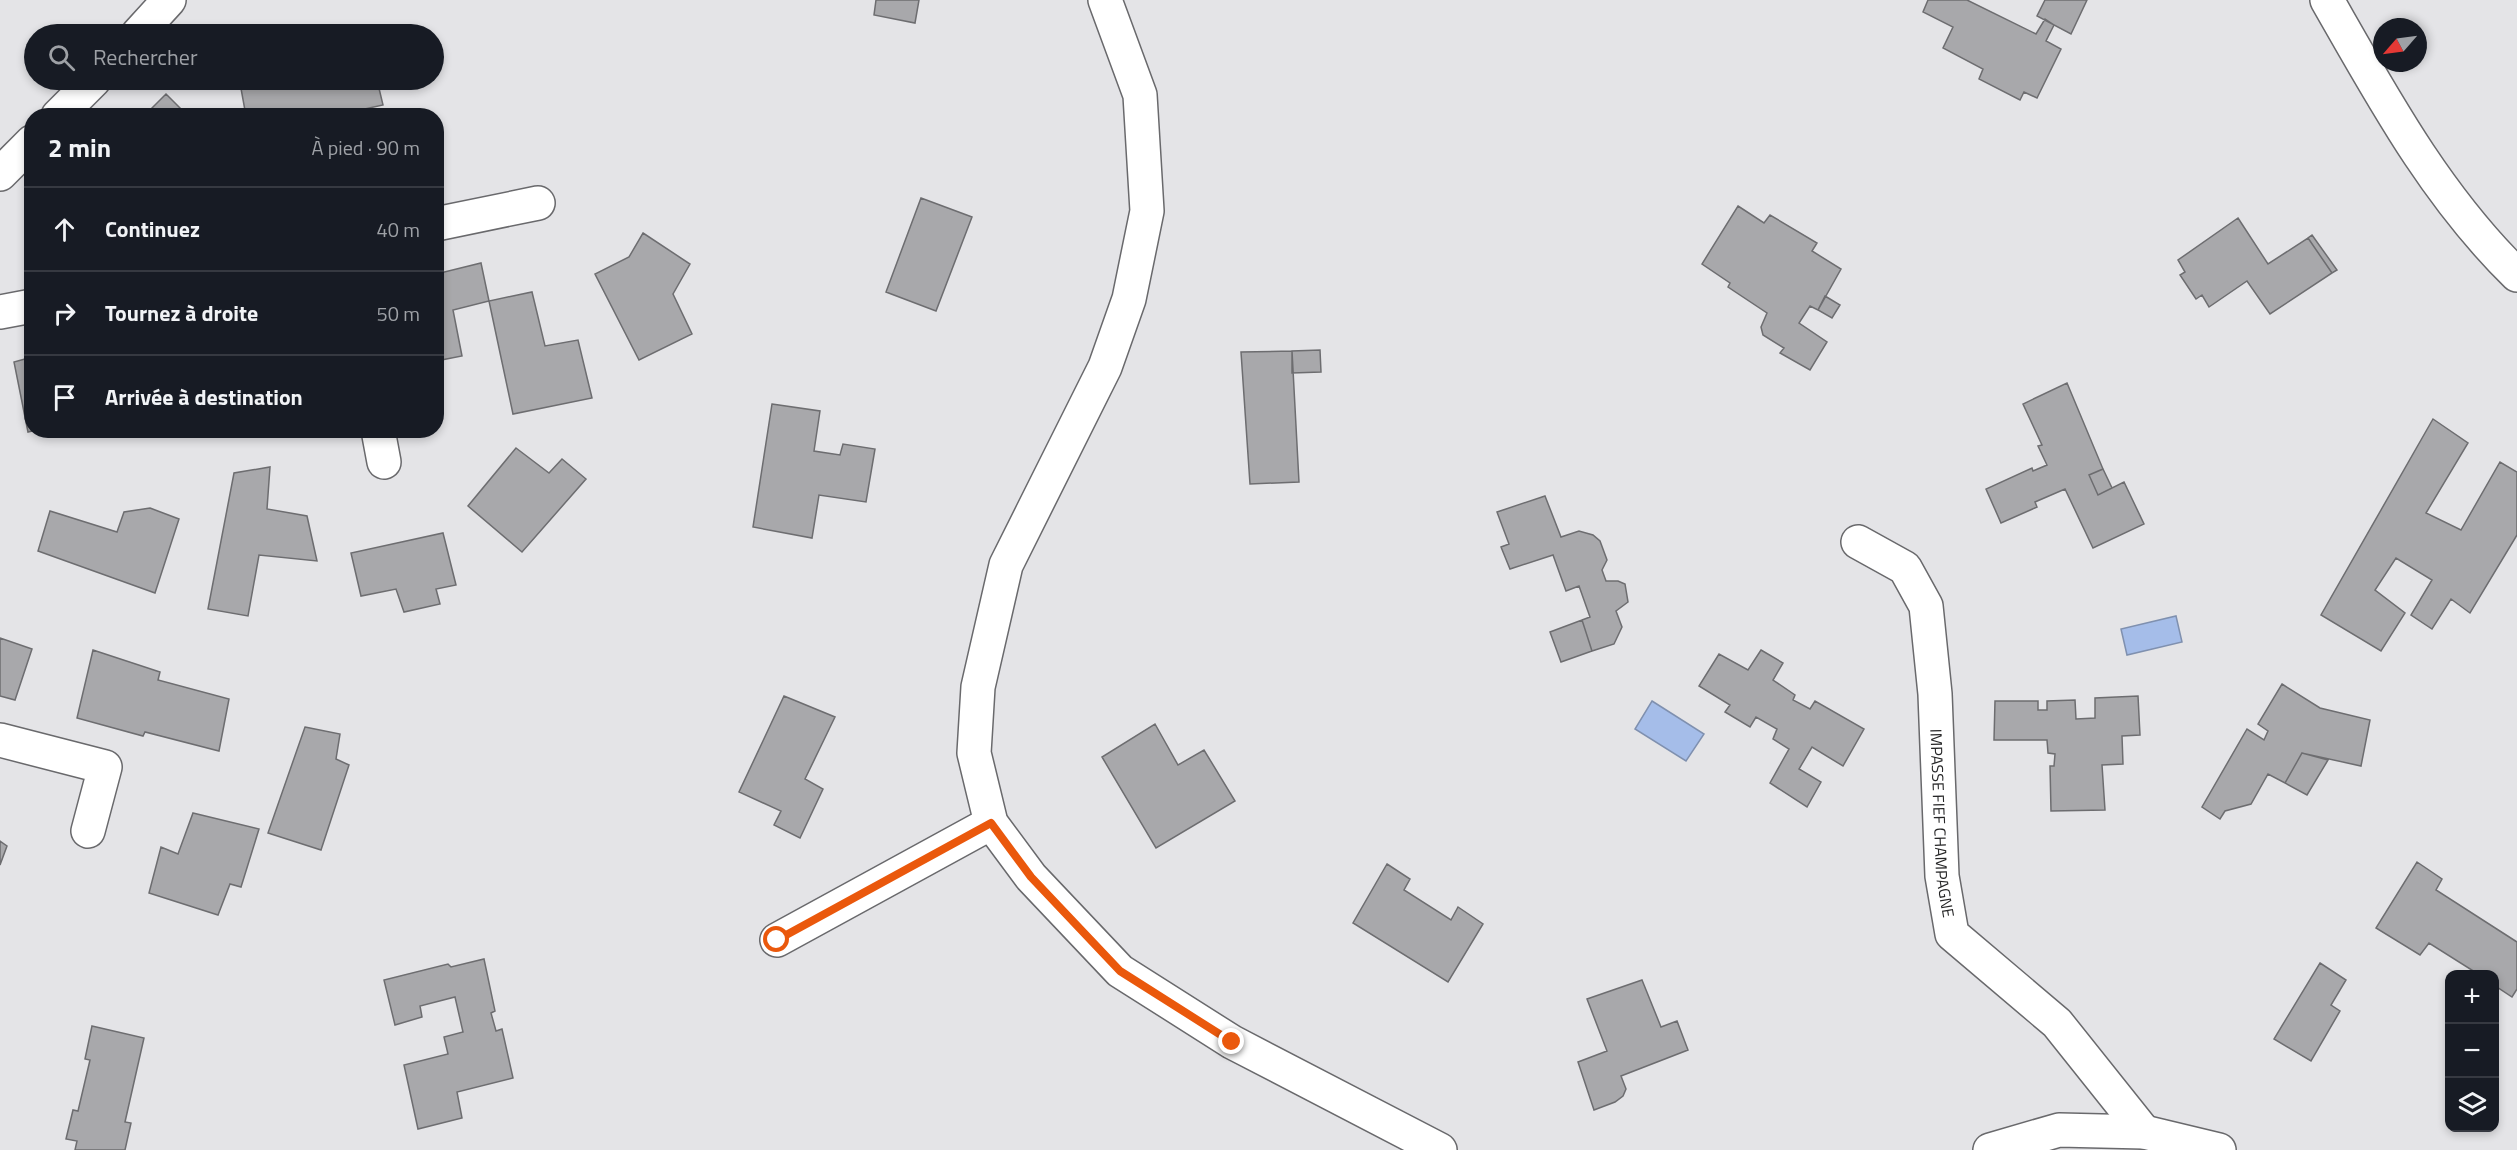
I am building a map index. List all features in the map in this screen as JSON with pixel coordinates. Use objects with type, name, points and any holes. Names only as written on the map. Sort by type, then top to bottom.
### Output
[{"type":"street","points":[[147,24],[169,0]]},
{"type":"street","points":[[1105,0],[1140,95],[1147,211],[1130,299],[1105,367],[1006,565],[978,687],[974,753],[991,823],[1031,877],[1120,971],[1232,1042],[1440,1150]]},
{"type":"street","points":[[2327,0],[2405,135],[2453,205],[2517,275]]},
{"type":"street","points":[[66,108],[84,90]]},
{"type":"street","points":[[0,174],[24,150]]},
{"type":"street","points":[[444,222],[537,203]]},
{"type":"street","points":[[0,312],[24,308]]},
{"type":"street","points":[[380,438],[384,462]]},
{"type":"street","name":"IMPASSE FIEF CHAMPAGNE","points":[[1858,542],[1905,568],[1926,606],[1935,694],[1942,876],[1952,934],[2057,1023],[2144,1132]]},
{"type":"street","points":[[0,740],[105,767],[88,831]]},
{"type":"street","points":[[777,940],[991,823]]},
{"type":"street","points":[[1990,1150],[2059,1130],[2144,1132],[2219,1150]]},
{"type":"water","points":[[2176,616],[2182,642],[2127,655],[2121,629]]},
{"type":"water","points":[[1652,701],[1704,734],[1686,761],[1635,729]]},
{"type":"building","points":[[876,0],[919,0],[915,23],[874,15]]},
{"type":"building","points":[[1928,0],[1967,0],[2036,34],[2045,19],[2054,25],[2046,41],[2061,49],[2037,98],[2024,92],[2020,100],[1979,79],[1983,69],[1943,48],[1953,27],[1923,12]]},
{"type":"building","points":[[2045,0],[2087,0],[2071,34],[2037,16]]},
{"type":"building","points":[[241,90],[379,90],[383,105],[369,108],[245,108]]},
{"type":"building","points":[[166,94],[180,108],[152,108]]},
{"type":"building","points":[[921,198],[972,217],[936,311],[886,292]]},
{"type":"building","points":[[1738,206],[1764,223],[1770,215],[1817,243],[1812,251],[1841,269],[1818,310],[1810,306],[1799,323],[1827,342],[1810,370],[1780,353],[1784,348],[1763,335],[1761,327],[1767,313],[1728,287],[1730,283],[1702,264]]},
{"type":"building","points":[[2238,218],[2268,264],[2308,238],[2332,273],[2270,314],[2247,281],[2209,307],[2202,295],[2196,299],[2180,275],[2185,272],[2178,260]]},
{"type":"building","points":[[643,233],[690,264],[673,294],[692,334],[639,360],[595,274],[629,257]]},
{"type":"building","points":[[2312,235],[2337,270],[2332,273],[2308,238]]},
{"type":"building","points":[[481,263],[489,301],[453,310],[462,356],[444,359],[444,272]]},
{"type":"building","points":[[532,292],[545,346],[578,340],[592,398],[513,414],[489,301]]},
{"type":"building","points":[[1825,296],[1840,305],[1832,318],[1818,310]]},
{"type":"building","points":[[1320,350],[1321,372],[1292,373],[1292,351]]},
{"type":"building","points":[[1292,351],[1299,482],[1250,484],[1241,352]]},
{"type":"building","points":[[24,359],[24,412],[14,362]]},
{"type":"building","points":[[2067,383],[2103,469],[2089,475],[2098,495],[2124,482],[2144,524],[2093,548],[2065,489],[2035,502],[2037,507],[2001,523],[1986,489],[2032,468],[2033,471],[2047,465],[2038,446],[2042,445],[2023,404]]},
{"type":"building","points":[[772,404],[820,411],[814,451],[840,455],[843,444],[875,449],[866,502],[819,495],[812,538],[753,527]]},
{"type":"building","points":[[2433,419],[2468,443],[2426,513],[2461,530],[2500,462],[2517,472],[2517,535],[2470,613],[2451,599],[2432,629],[2411,615],[2432,580],[2396,558],[2375,590],[2405,613],[2381,651],[2321,615]]},
{"type":"building","points":[[516,448],[549,473],[562,459],[586,479],[522,552],[468,506]]},
{"type":"building","points":[[270,467],[267,509],[307,516],[317,561],[259,555],[248,616],[208,609],[234,473]]},
{"type":"building","points":[[2103,469],[2112,488],[2098,495],[2089,475]]},
{"type":"building","points":[[1545,496],[1561,537],[1579,531],[1593,535],[1600,541],[1607,560],[1602,570],[1606,581],[1618,581],[1625,584],[1628,602],[1616,611],[1622,627],[1614,644],[1592,651],[1582,620],[1590,617],[1579,586],[1566,591],[1553,555],[1510,569],[1501,547],[1509,544],[1497,512]]},
{"type":"building","points":[[150,508],[179,519],[155,593],[38,551],[50,511],[117,532],[124,512]]},
{"type":"building","points":[[443,533],[456,585],[436,589],[440,604],[404,612],[396,589],[361,596],[351,553]]},
{"type":"building","points":[[1582,620],[1592,651],[1561,662],[1550,632]]},
{"type":"building","points":[[0,638],[32,649],[15,700],[0,696]]},
{"type":"building","points":[[93,650],[160,672],[158,680],[229,699],[219,751],[145,732],[143,736],[77,718]]},
{"type":"building","points":[[1761,650],[1783,663],[1773,680],[1795,695],[1793,700],[1810,709],[1815,701],[1864,729],[1843,766],[1812,747],[1799,769],[1821,782],[1807,807],[1770,783],[1789,749],[1773,739],[1777,729],[1756,717],[1750,727],[1725,712],[1730,705],[1699,686],[1719,654],[1748,670]]},
{"type":"building","points":[[2282,684],[2320,708],[2370,720],[2361,766],[2302,753],[2285,783],[2268,774],[2251,804],[2225,811],[2220,819],[2202,807],[2247,729],[2264,740],[2268,731],[2258,724]]},
{"type":"building","points":[[784,696],[835,717],[805,779],[823,789],[800,838],[774,825],[781,811],[739,792]]},
{"type":"building","points":[[2138,696],[2140,735],[2122,736],[2123,764],[2102,765],[2105,810],[2051,811],[2050,766],[2054,766],[2055,754],[2048,753],[2047,740],[1994,740],[1995,701],[2038,701],[2038,710],[2047,710],[2047,701],[2075,700],[2076,719],[2095,718],[2095,698]]},
{"type":"building","points":[[1155,724],[1178,765],[1204,750],[1235,801],[1156,848],[1102,757]]},
{"type":"building","points":[[305,727],[340,734],[336,759],[349,765],[321,850],[268,833]]},
{"type":"building","points":[[2302,753],[2328,760],[2307,795],[2285,783]]},
{"type":"building","points":[[193,813],[259,829],[241,887],[230,884],[218,915],[149,893],[161,847],[178,854]]},
{"type":"building","points":[[0,841],[7,846],[0,865]]},
{"type":"building","points":[[2417,862],[2442,879],[2436,890],[2517,942],[2517,989],[2512,997],[2499,988],[2499,970],[2472,970],[2429,943],[2420,955],[2376,928]]},
{"type":"building","points":[[1387,864],[1410,879],[1404,890],[1451,920],[1458,907],[1483,924],[1448,982],[1353,923]]},
{"type":"building","points":[[484,959],[495,1011],[491,1013],[496,1031],[502,1029],[513,1078],[457,1092],[462,1118],[418,1129],[404,1065],[448,1054],[444,1037],[463,1032],[455,997],[420,1006],[422,1017],[395,1025],[384,980],[448,964],[451,967]]},
{"type":"building","points":[[2320,963],[2346,980],[2331,1005],[2340,1011],[2311,1061],[2274,1039]]},
{"type":"building","points":[[1642,980],[1661,1027],[1677,1021],[1688,1050],[1621,1076],[1626,1089],[1623,1096],[1615,1102],[1594,1110],[1578,1062],[1607,1051],[1587,999]]},
{"type":"building","points":[[92,1026],[144,1038],[125,1122],[131,1123],[125,1150],[75,1150],[77,1141],[66,1139],[73,1110],[78,1111],[90,1060],[85,1059]]},
{"type":"route","points":[[777,940],[991,823],[1031,877],[1120,971],[1232,1042]]}]
